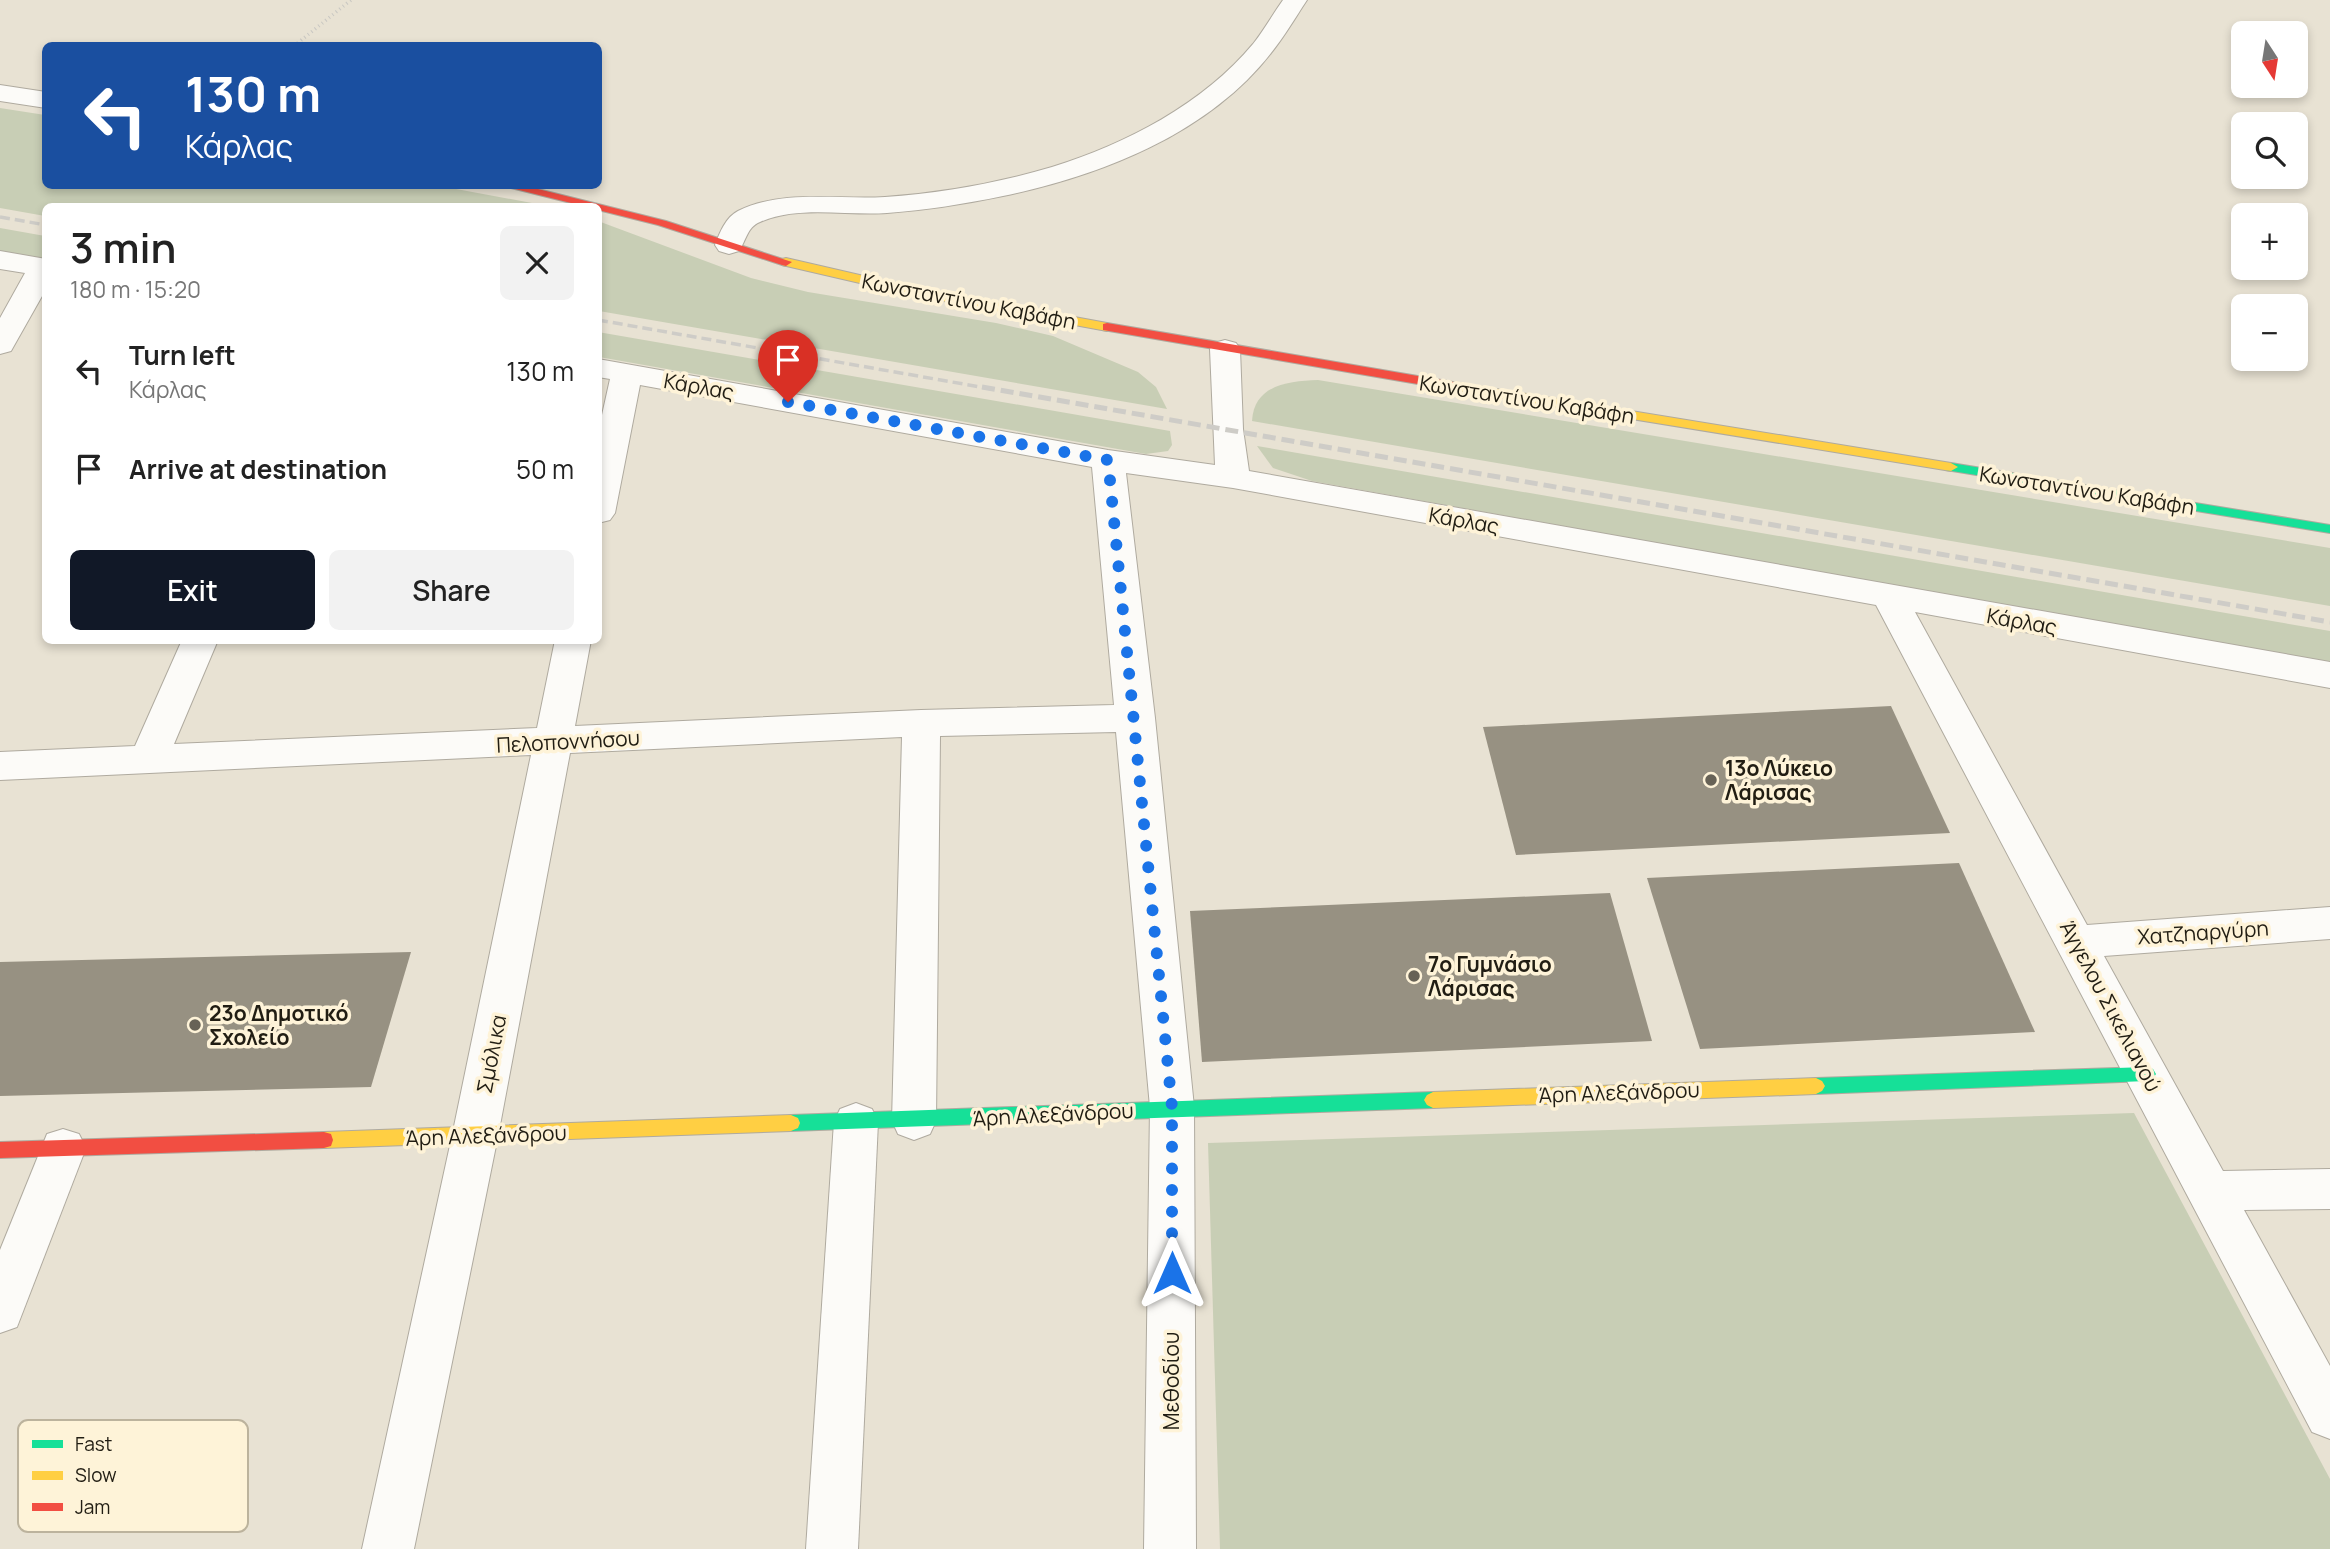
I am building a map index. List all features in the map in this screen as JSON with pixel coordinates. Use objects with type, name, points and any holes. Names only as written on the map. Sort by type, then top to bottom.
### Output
[{"type":"street","points":[[602,207],[729,245],[736,226],[751,216],[785,209],[873,206],[978,194],[1029,182],[1119,150],[1197,109],[1236,78],[1263,49],[1295,0]]},
{"type":"street","points":[[0,93],[42,99]]},
{"type":"street","points":[[528,189],[587,203]]},
{"type":"street","name":"Κωνσταντίνου Καβάφη","points":[[729,245],[842,277],[1225,349],[2330,529]]},
{"type":"street","points":[[0,260],[42,268]]},
{"type":"street","points":[[0,345],[42,272]]},
{"type":"street","points":[[1225,349],[1227,429],[1233,478]]},
{"type":"street","points":[[602,475],[613,370]]},
{"type":"street","name":"Κάρλας","points":[[613,370],[1108,460],[1233,478],[2330,675]]},
{"type":"street","name":"Μεθοδίου","points":[[1108,460],[1136,718],[1172,1107],[1170,1549]]},
{"type":"street","name":"Άγγελου Σικελιανού","points":[[1889,597],[2330,1415]]},
{"type":"street","points":[[149,758],[198,644]]},
{"type":"street","name":"Σμόλικα","points":[[388,1549],[475,1136],[572,644]]},
{"type":"street","name":"Πελοποννήσου","points":[[0,766],[921,723],[1136,718]]},
{"type":"street","points":[[914,1121],[921,723]]},
{"type":"street","name":"Χατζηαργύρη","points":[[2077,942],[2330,923]]},
{"type":"street","name":"Άρη Αλεξάνδρου","points":[[0,1150],[914,1121],[1172,1107],[2147,1074]]},
{"type":"street","points":[[832,1549],[856,1122]]},
{"type":"street","points":[[0,1311],[63,1148]]},
{"type":"street","points":[[2211,1191],[2330,1189]]},
{"type":"path","points":[[299,42],[351,0]]},
{"type":"green space","points":[[0,108],[42,115],[42,189],[456,189],[532,203],[42,203],[42,215],[0,208]]},
{"type":"green space","points":[[602,222],[751,278],[808,292],[996,323],[1053,336],[1138,372],[1156,387],[1167,409],[602,312]]},
{"type":"green space","points":[[0,228],[42,235],[42,258],[0,251]]},
{"type":"green space","points":[[602,333],[1170,431],[1172,445],[1168,451],[1146,454],[602,358]]},
{"type":"green space","points":[[1318,380],[2330,548],[2330,606],[1252,421],[1259,400],[1274,387]]},
{"type":"green space","points":[[1257,446],[2330,631],[2330,664],[1312,481],[1273,468]]},
{"type":"green space","points":[[2134,1113],[2330,1479],[2330,1549],[1220,1549],[1208,1143]]},
{"type":"building","name":"13ο Λύκειο Λάρισας","points":[[1891,706],[1950,833],[1516,855],[1483,727]]},
{"type":"building","points":[[1959,863],[2035,1032],[1700,1049],[1647,878]]},
{"type":"building","name":"7ο Γυμνάσιο Λάρισας","points":[[1610,893],[1652,1041],[1202,1062],[1190,911]]},
{"type":"building","name":"23ο Δημοτικό Σχολείο","points":[[411,952],[371,1087],[0,1096],[0,962]]},
{"type":"railway","points":[[0,217],[42,224]]},
{"type":"railway","points":[[602,321],[992,389]]},
{"type":"railway","points":[[982,387],[2330,622]]},
{"type":"traffic: fast","points":[[1951,467],[2330,529]]},
{"type":"traffic: fast","points":[[1816,1086],[2147,1074]]},
{"type":"traffic: fast","points":[[791,1123],[1433,1100]]},
{"type":"traffic: slow","points":[[786,262],[916,292],[1107,327]]},
{"type":"traffic: slow","points":[[1453,386],[1951,467]]},
{"type":"traffic: slow","points":[[1433,1100],[1816,1086]]},
{"type":"traffic: slow","points":[[324,1140],[791,1123]]},
{"type":"traffic: jam","points":[[527,189],[583,203]]},
{"type":"traffic: jam","points":[[602,208],[662,223],[786,262]]},
{"type":"traffic: jam","points":[[1107,327],[1453,386]]},
{"type":"traffic: jam","points":[[0,1150],[324,1140]]},
{"type":"place","name":"13ο Λύκειο Λάρισας","points":[[1711,780]]},
{"type":"place","name":"7ο Γυμνάσιο Λάρισας","points":[[1414,976]]},
{"type":"place","name":"23ο Δημοτικό Σχολείο","points":[[195,1025]]},
{"type":"route","points":[[788,402],[1108,460],[1136,718],[1172,1107],[1172,1273]]}]
